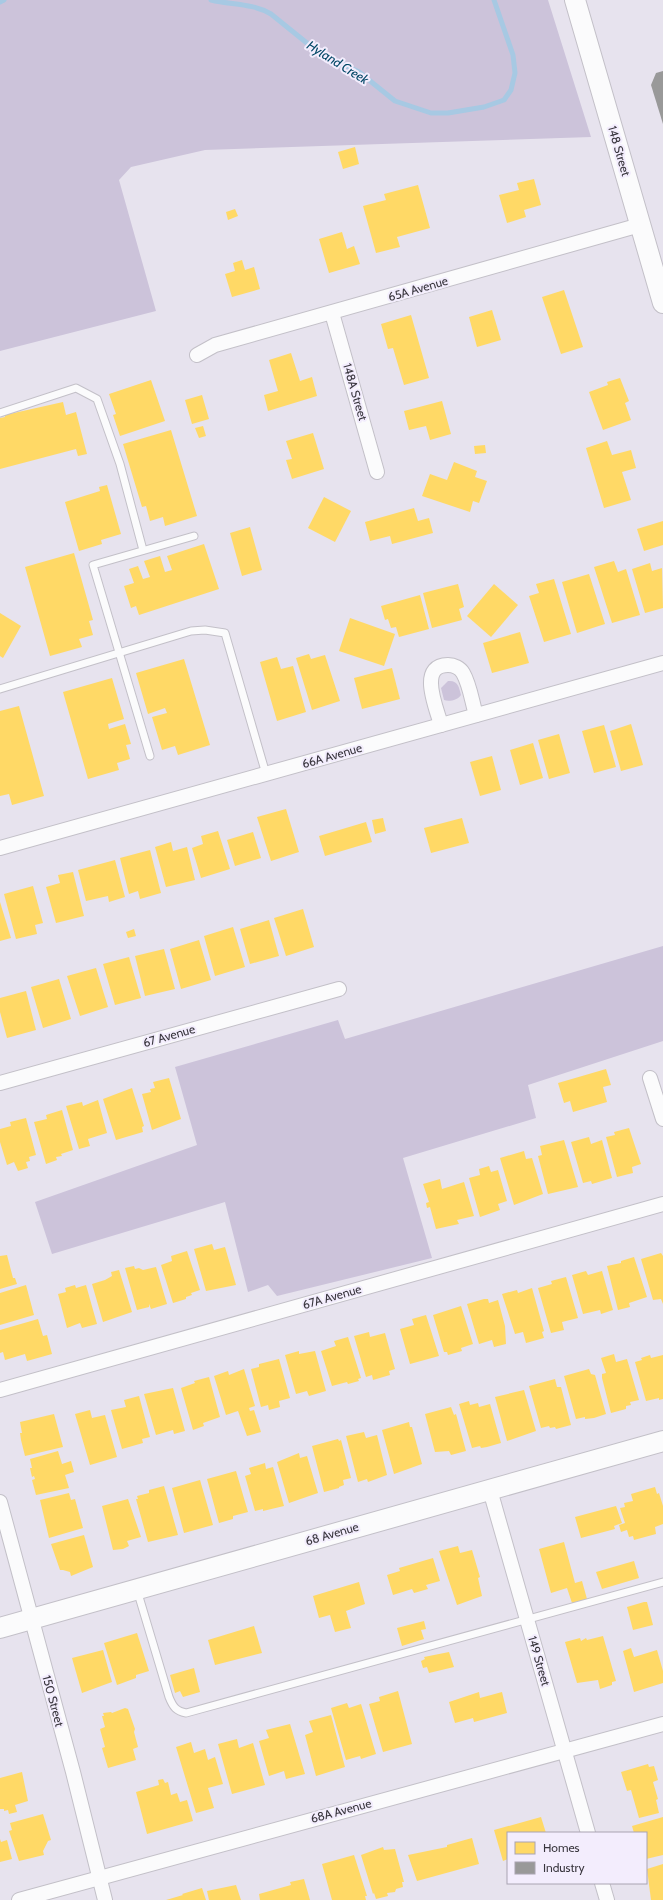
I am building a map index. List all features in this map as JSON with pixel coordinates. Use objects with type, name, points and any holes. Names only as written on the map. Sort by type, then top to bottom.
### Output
[{"type":"street","name":"148 Street","points":[[575,0],[640,225],[659,276],[663,303]]},
{"type":"street","name":"65A Avenue","points":[[197,355],[215,345],[640,225]]},
{"type":"street","name":"148A Street","points":[[332,313],[377,472]]},
{"type":"street","name":"66A Avenue","points":[[0,848],[663,663]]},
{"type":"street","points":[[441,725],[430,682],[434,671],[444,665],[455,666],[464,674],[476,715]]},
{"type":"street","name":"67 Avenue","points":[[0,1083],[339,989]]},
{"type":"street","points":[[650,1078],[663,1119]]},
{"type":"street","name":"67A Avenue","points":[[0,1390],[663,1204]]},
{"type":"street","name":"68 Avenue","points":[[0,1628],[663,1441]]},
{"type":"street","name":"149 Street","points":[[490,1490],[588,1832]]},
{"type":"street","name":"150 Street","points":[[0,1502],[30,1619],[73,1772],[98,1877],[105,1900]]},
{"type":"street","name":"68A Avenue","points":[[19,1900],[98,1877],[663,1724]]},
{"type":"street","points":[[602,1884],[607,1900]]},
{"type":"lane","points":[[0,413],[76,388],[97,399],[120,464],[143,550]]},
{"type":"lane","points":[[150,756],[118,653],[93,565],[194,536]]},
{"type":"lane","points":[[0,689],[191,631],[205,630],[225,632],[266,774]]},
{"type":"lane","points":[[137,1589],[172,1706],[179,1712],[186,1713],[663,1582]]},
{"type":"shaded area","points":[[0,0],[548,0],[591,137],[205,150],[131,167],[119,180],[156,311],[0,351]]},
{"type":"shaded area","points":[[448,681],[454,682],[458,685],[461,695],[458,698],[448,701],[444,700],[441,688]]},
{"type":"shaded area","points":[[663,946],[663,1041],[528,1085],[536,1118],[403,1158],[432,1258],[277,1296],[268,1285],[248,1292],[225,1202],[52,1254],[35,1202],[197,1145],[175,1067],[338,1020],[345,1039]]},
{"type":"building: Homes","points":[[355,147],[359,164],[343,169],[338,152]]},
{"type":"building: Homes","points":[[534,179],[541,205],[524,210],[526,217],[507,223],[499,195],[519,190],[517,183]]},
{"type":"building: Homes","points":[[418,185],[430,228],[397,237],[400,247],[376,253],[363,206],[386,200],[384,194]]},
{"type":"building: Homes","points":[[235,209],[238,216],[228,220],[226,212]]},
{"type":"building: Homes","points":[[342,232],[347,249],[354,246],[360,264],[329,273],[319,239]]},
{"type":"building: Homes","points":[[242,260],[245,270],[254,267],[260,289],[232,297],[225,274],[235,271],[233,263]]},
{"type":"building: Homes","points":[[564,290],[583,347],[561,354],[542,297]]},
{"type":"building: Homes","points":[[492,310],[501,340],[477,347],[469,317]]},
{"type":"building: Homes","points":[[411,315],[429,378],[404,385],[393,348],[388,349],[381,324]]},
{"type":"building: Homes","points":[[291,353],[300,381],[312,377],[317,396],[268,411],[264,395],[278,391],[269,360]]},
{"type":"building: Homes","points":[[620,378],[629,401],[625,403],[631,420],[603,430],[589,392],[608,385],[607,382]]},
{"type":"building: Homes","points":[[151,380],[165,421],[120,436],[113,415],[116,414],[109,394]]},
{"type":"building: Homes","points":[[202,395],[209,419],[192,424],[185,400]]},
{"type":"building: Homes","points":[[442,401],[451,434],[430,440],[426,426],[409,430],[404,411]]},
{"type":"building: Homes","points":[[63,402],[66,415],[76,412],[87,454],[78,456],[76,449],[0,469],[0,418],[5,417],[5,415]]},
{"type":"building: Homes","points":[[203,426],[206,436],[199,438],[195,428]]},
{"type":"building: Homes","points":[[171,430],[197,516],[165,526],[163,517],[150,521],[146,506],[142,507],[123,444]]},
{"type":"building: Homes","points":[[313,433],[324,469],[292,479],[286,460],[292,459],[286,441]]},
{"type":"building: Homes","points":[[607,441],[612,455],[631,450],[636,468],[622,472],[631,500],[604,508],[586,448]]},
{"type":"building: Homes","points":[[485,445],[486,453],[475,454],[474,446]]},
{"type":"building: Homes","points":[[454,462],[477,471],[475,477],[487,481],[479,503],[473,501],[470,512],[422,496],[430,474],[447,480]]},
{"type":"building: Homes","points":[[107,485],[121,534],[101,540],[102,544],[79,551],[65,502],[100,491],[99,487]]},
{"type":"building: Homes","points":[[324,497],[351,511],[335,542],[308,528]]},
{"type":"building: Homes","points":[[414,508],[418,521],[429,518],[433,533],[392,544],[390,536],[370,541],[365,522]]},
{"type":"building: Homes","points":[[663,521],[663,545],[644,551],[637,529]]},
{"type":"building: Homes","points":[[250,527],[262,570],[242,576],[230,533]]},
{"type":"building: Homes","points":[[204,544],[219,589],[139,615],[136,606],[131,608],[124,586],[134,583],[129,569],[138,566],[143,579],[150,577],[144,561],[160,556],[165,572],[172,570],[167,556]]},
{"type":"building: Homes","points":[[74,553],[93,620],[89,621],[93,635],[79,639],[82,647],[50,656],[25,567]]},
{"type":"building: Homes","points":[[614,561],[618,572],[626,569],[640,615],[612,623],[594,567]]},
{"type":"building: Homes","points":[[650,563],[652,571],[662,568],[663,608],[645,613],[632,569]]},
{"type":"building: Homes","points":[[589,574],[605,624],[577,633],[562,582]]},
{"type":"building: Homes","points":[[554,579],[571,634],[544,642],[529,596],[539,593],[536,584]]},
{"type":"building: Homes","points":[[458,584],[464,607],[459,609],[462,620],[432,628],[423,593]]},
{"type":"building: Homes","points":[[494,584],[518,605],[491,637],[467,616]]},
{"type":"building: Homes","points":[[420,595],[429,629],[399,637],[396,627],[391,628],[388,619],[385,620],[381,606]]},
{"type":"building: Homes","points":[[0,613],[21,626],[3,658],[0,656]]},
{"type":"building: Homes","points":[[350,618],[395,634],[384,666],[339,651]]},
{"type":"building: Homes","points":[[520,632],[529,663],[492,673],[483,643]]},
{"type":"building: Homes","points":[[309,654],[311,659],[325,655],[340,701],[312,710],[296,658]]},
{"type":"building: Homes","points":[[277,657],[281,669],[293,666],[306,712],[277,721],[260,662]]},
{"type":"building: Homes","points":[[184,659],[210,745],[178,755],[175,746],[162,750],[152,717],[167,713],[165,708],[148,714],[136,673]]},
{"type":"building: Homes","points":[[392,668],[400,699],[362,709],[354,678]]},
{"type":"building: Homes","points":[[112,678],[124,719],[108,724],[109,729],[125,724],[131,744],[126,745],[130,759],[117,763],[119,770],[88,779],[63,692]]},
{"type":"building: Homes","points":[[19,706],[44,796],[12,805],[9,794],[0,796],[0,711]]},
{"type":"building: Homes","points":[[631,724],[643,765],[621,771],[610,731]]},
{"type":"building: Homes","points":[[604,725],[616,767],[594,773],[582,731]]},
{"type":"building: Homes","points":[[559,734],[570,773],[549,779],[538,740]]},
{"type":"building: Homes","points":[[533,743],[543,778],[520,785],[510,750]]},
{"type":"building: Homes","points":[[492,756],[501,790],[480,796],[470,762]]},
{"type":"building: Homes","points":[[286,809],[299,852],[271,861],[257,817]]},
{"type":"building: Homes","points":[[383,818],[386,831],[375,834],[372,820]]},
{"type":"building: Homes","points":[[462,818],[469,843],[431,853],[424,828]]},
{"type":"building: Homes","points":[[366,822],[372,842],[325,856],[319,836]]},
{"type":"building: Homes","points":[[218,831],[230,869],[201,878],[192,848],[203,844],[201,836]]},
{"type":"building: Homes","points":[[253,832],[261,858],[235,866],[227,840]]},
{"type":"building: Homes","points":[[171,842],[173,851],[187,847],[195,880],[166,887],[155,847]]},
{"type":"building: Homes","points":[[150,850],[161,893],[140,899],[138,891],[129,894],[120,858]]},
{"type":"building: Homes","points":[[115,860],[125,897],[109,902],[108,896],[86,901],[78,870]]},
{"type":"building: Homes","points":[[73,872],[84,916],[56,923],[46,887],[60,883],[58,875]]},
{"type":"building: Homes","points":[[33,886],[43,923],[35,925],[37,934],[16,939],[4,894]]},
{"type":"building: Homes","points":[[0,902],[11,938],[0,941]]},
{"type":"building: Homes","points":[[303,909],[314,947],[286,956],[274,918]]},
{"type":"building: Homes","points":[[269,920],[279,956],[250,964],[240,929]]},
{"type":"building: Homes","points":[[233,927],[245,967],[215,976],[204,936]]},
{"type":"building: Homes","points":[[134,929],[136,936],[128,938],[126,932]]},
{"type":"building: Homes","points":[[199,940],[211,980],[181,989],[170,949]]},
{"type":"building: Homes","points":[[164,949],[175,989],[145,996],[135,956]]},
{"type":"building: Homes","points":[[129,957],[141,998],[115,1005],[103,964]]},
{"type":"building: Homes","points":[[96,968],[108,1007],[80,1016],[67,976]]},
{"type":"building: Homes","points":[[59,979],[71,1019],[43,1028],[31,987]]},
{"type":"building: Homes","points":[[26,991],[36,1030],[7,1038],[0,1012],[0,998]]},
{"type":"building: Homes","points":[[606,1069],[611,1085],[603,1087],[607,1102],[573,1112],[570,1101],[564,1103],[558,1083]]},
{"type":"building: Homes","points":[[169,1078],[181,1119],[152,1130],[142,1094],[151,1092],[150,1089],[155,1088],[153,1082]]},
{"type":"building: Homes","points":[[132,1088],[144,1126],[142,1127],[143,1132],[116,1140],[103,1099]]},
{"type":"building: Homes","points":[[98,1100],[107,1133],[88,1139],[90,1146],[79,1149],[66,1106],[82,1102],[83,1106]]},
{"type":"building: Homes","points":[[62,1110],[73,1150],[61,1154],[62,1156],[56,1157],[57,1160],[46,1164],[34,1122],[47,1119],[46,1115]]},
{"type":"building: Homes","points":[[26,1118],[36,1155],[29,1157],[30,1161],[26,1162],[28,1168],[18,1171],[14,1162],[7,1165],[0,1142],[0,1129],[11,1126],[10,1122]]},
{"type":"building: Homes","points":[[629,1128],[641,1164],[632,1167],[633,1173],[617,1177],[606,1137],[615,1135],[614,1132]]},
{"type":"building: Homes","points":[[589,1137],[591,1144],[602,1140],[612,1178],[592,1184],[591,1181],[583,1183],[571,1142]]},
{"type":"building: Homes","points":[[564,1140],[578,1187],[548,1194],[538,1156],[542,1155],[540,1146]]},
{"type":"building: Homes","points":[[524,1151],[526,1159],[532,1158],[543,1194],[514,1205],[500,1158]]},
{"type":"building: Homes","points":[[489,1166],[491,1172],[498,1170],[507,1201],[498,1204],[500,1210],[480,1217],[469,1178],[480,1175],[479,1169]]},
{"type":"building: Homes","points":[[440,1179],[442,1189],[464,1182],[474,1216],[457,1220],[459,1224],[436,1229],[430,1207],[427,1208],[426,1203],[429,1202],[423,1184]]},
{"type":"building: Homes","points":[[212,1244],[214,1250],[225,1247],[236,1285],[206,1291],[194,1249]]},
{"type":"building: Homes","points":[[187,1251],[200,1290],[191,1293],[192,1295],[186,1297],[186,1299],[173,1303],[161,1265],[172,1261],[171,1256]]},
{"type":"building: Homes","points":[[661,1253],[663,1256],[663,1304],[661,1299],[653,1300],[641,1259]]},
{"type":"building: Homes","points":[[7,1255],[13,1278],[15,1278],[17,1284],[0,1289],[0,1256]]},
{"type":"building: Homes","points":[[634,1257],[647,1297],[629,1303],[630,1307],[618,1310],[607,1266],[621,1263],[621,1261]]},
{"type":"building: Homes","points":[[134,1266],[135,1269],[139,1268],[143,1270],[156,1267],[167,1304],[151,1309],[149,1304],[149,1307],[137,1310],[125,1268]]},
{"type":"building: Homes","points":[[119,1270],[132,1312],[103,1322],[92,1284],[105,1280],[112,1276],[111,1272]]},
{"type":"building: Homes","points":[[586,1271],[588,1275],[602,1271],[613,1310],[601,1314],[600,1310],[583,1314],[572,1275]]},
{"type":"building: Homes","points":[[566,1277],[578,1318],[562,1322],[564,1330],[551,1333],[538,1288],[552,1284],[551,1281]]},
{"type":"building: Homes","points":[[26,1285],[34,1315],[0,1325],[0,1293]]},
{"type":"building: Homes","points":[[75,1285],[76,1288],[86,1285],[97,1324],[82,1328],[80,1323],[67,1328],[58,1294],[66,1292],[65,1288]]},
{"type":"building: Homes","points":[[532,1288],[544,1331],[542,1332],[544,1338],[526,1343],[523,1332],[515,1334],[502,1294],[517,1290],[518,1293]]},
{"type":"building: Homes","points":[[488,1299],[489,1303],[498,1300],[505,1326],[506,1344],[494,1347],[492,1340],[479,1344],[467,1304]]},
{"type":"building: Homes","points":[[461,1306],[473,1344],[461,1348],[462,1351],[448,1355],[447,1352],[444,1352],[433,1315]]},
{"type":"building: Homes","points":[[426,1315],[439,1356],[410,1364],[400,1329],[414,1325],[412,1319]]},
{"type":"building: Homes","points":[[38,1319],[43,1336],[47,1335],[52,1354],[27,1361],[25,1354],[5,1360],[3,1352],[0,1353],[0,1330]]},
{"type":"building: Homes","points":[[369,1332],[370,1337],[385,1333],[395,1369],[389,1371],[390,1375],[373,1380],[372,1375],[366,1377],[354,1336]]},
{"type":"building: Homes","points":[[348,1337],[361,1378],[358,1379],[359,1381],[348,1384],[347,1382],[332,1386],[321,1351],[336,1346],[334,1341]]},
{"type":"building: Homes","points":[[299,1351],[299,1354],[315,1351],[326,1391],[309,1396],[307,1391],[296,1394],[285,1355]]},
{"type":"building: Homes","points":[[614,1354],[616,1362],[627,1359],[639,1400],[630,1402],[631,1405],[626,1406],[626,1409],[611,1413],[602,1378],[602,1374],[606,1373],[601,1358]]},
{"type":"building: Homes","points":[[650,1355],[651,1358],[663,1355],[663,1399],[659,1400],[659,1398],[646,1401],[635,1362]]},
{"type":"building: Homes","points":[[279,1359],[290,1398],[279,1401],[280,1407],[269,1410],[268,1405],[261,1407],[251,1369],[259,1367],[259,1364]]},
{"type":"building: Homes","points":[[244,1369],[255,1406],[249,1408],[250,1411],[254,1410],[261,1432],[247,1436],[238,1411],[226,1415],[214,1376],[228,1371],[229,1375]]},
{"type":"building: Homes","points":[[589,1369],[591,1374],[595,1375],[606,1414],[594,1418],[585,1419],[585,1417],[576,1419],[564,1376]]},
{"type":"building: Homes","points":[[209,1377],[220,1417],[203,1423],[204,1426],[193,1430],[181,1388],[195,1383],[194,1381]]},
{"type":"building: Homes","points":[[555,1379],[557,1387],[561,1387],[571,1425],[556,1429],[555,1427],[550,1428],[549,1426],[541,1428],[529,1386]]},
{"type":"building: Homes","points":[[173,1388],[185,1431],[174,1434],[173,1430],[156,1435],[144,1394]]},
{"type":"building: Homes","points":[[524,1390],[536,1431],[507,1441],[495,1397]]},
{"type":"building: Homes","points":[[139,1396],[150,1437],[142,1439],[143,1443],[122,1449],[111,1410],[126,1407],[124,1400]]},
{"type":"building: Homes","points":[[469,1401],[470,1405],[478,1403],[479,1407],[490,1404],[501,1443],[487,1447],[481,1448],[480,1446],[472,1448],[459,1404]]},
{"type":"building: Homes","points":[[451,1407],[454,1415],[456,1414],[466,1451],[451,1455],[449,1451],[435,1452],[425,1414]]},
{"type":"building: Homes","points":[[90,1410],[92,1418],[105,1415],[117,1457],[90,1465],[75,1414]]},
{"type":"building: Homes","points":[[54,1414],[63,1447],[25,1456],[21,1440],[20,1433],[22,1433],[20,1422]]},
{"type":"building: Homes","points":[[409,1422],[410,1427],[412,1427],[422,1464],[394,1474],[382,1430]]},
{"type":"building: Homes","points":[[364,1432],[366,1438],[377,1435],[387,1475],[368,1482],[367,1479],[358,1482],[346,1436]]},
{"type":"building: Homes","points":[[338,1439],[339,1441],[341,1440],[351,1478],[343,1480],[344,1485],[339,1488],[324,1492],[312,1446]]},
{"type":"building: Homes","points":[[58,1451],[62,1464],[71,1461],[74,1472],[65,1475],[69,1488],[36,1495],[32,1480],[35,1479],[34,1476],[32,1477],[30,1459]]},
{"type":"building: Homes","points":[[299,1453],[300,1458],[307,1456],[318,1493],[289,1503],[277,1462]]},
{"type":"building: Homes","points":[[265,1463],[266,1469],[273,1467],[284,1506],[263,1511],[263,1509],[255,1511],[245,1476],[251,1474],[249,1468]]},
{"type":"building: Homes","points":[[236,1471],[248,1512],[233,1516],[233,1519],[219,1523],[207,1479]]},
{"type":"building: Homes","points":[[200,1480],[213,1525],[184,1533],[172,1488]]},
{"type":"building: Homes","points":[[164,1486],[178,1535],[148,1542],[136,1499],[138,1499],[137,1496],[149,1493],[149,1490]]},
{"type":"building: Homes","points":[[655,1487],[657,1494],[659,1493],[663,1506],[663,1524],[655,1527],[656,1534],[634,1540],[633,1536],[629,1537],[627,1530],[621,1532],[619,1525],[625,1523],[620,1508],[625,1507],[624,1503],[633,1501],[631,1494]]},
{"type":"building: Homes","points":[[69,1493],[71,1500],[75,1499],[83,1528],[49,1538],[40,1500]]},
{"type":"building: Homes","points":[[128,1499],[141,1537],[127,1541],[129,1546],[123,1549],[113,1550],[102,1506]]},
{"type":"building: Homes","points":[[616,1506],[622,1523],[614,1526],[615,1529],[581,1538],[575,1517]]},
{"type":"building: Homes","points":[[84,1535],[93,1567],[71,1576],[70,1572],[60,1570],[51,1544]]},
{"type":"building: Homes","points":[[564,1542],[575,1583],[582,1581],[587,1599],[572,1603],[567,1588],[551,1593],[539,1549]]},
{"type":"building: Homes","points":[[458,1546],[460,1553],[472,1550],[480,1577],[478,1578],[482,1596],[457,1605],[439,1551]]},
{"type":"building: Homes","points":[[433,1558],[440,1581],[426,1585],[428,1589],[414,1593],[412,1589],[393,1595],[387,1575],[400,1571],[399,1568]]},
{"type":"building: Homes","points":[[634,1561],[639,1578],[602,1589],[596,1572]]},
{"type":"building: Homes","points":[[359,1582],[365,1604],[346,1611],[351,1628],[335,1632],[330,1615],[319,1618],[313,1596]]},
{"type":"building: Homes","points":[[647,1602],[653,1625],[633,1630],[627,1607]]},
{"type":"building: Homes","points":[[424,1621],[426,1629],[421,1630],[424,1639],[402,1646],[397,1628]]},
{"type":"building: Homes","points":[[254,1626],[262,1653],[215,1665],[208,1640]]},
{"type":"building: Homes","points":[[137,1633],[149,1671],[136,1675],[136,1678],[117,1685],[104,1643]]},
{"type":"building: Homes","points":[[603,1636],[616,1681],[612,1682],[612,1685],[600,1689],[598,1680],[577,1683],[565,1642],[580,1638],[581,1641],[586,1638],[587,1640]]},
{"type":"building: Homes","points":[[631,1648],[634,1657],[657,1650],[663,1671],[663,1683],[634,1692],[623,1651]]},
{"type":"building: Homes","points":[[103,1650],[112,1682],[82,1693],[72,1658]]},
{"type":"building: Homes","points":[[449,1652],[454,1667],[429,1673],[427,1667],[423,1668],[421,1661],[425,1659],[424,1657]]},
{"type":"building: Homes","points":[[194,1668],[200,1692],[183,1697],[180,1691],[175,1693],[170,1675]]},
{"type":"building: Homes","points":[[398,1691],[412,1744],[383,1752],[369,1704],[380,1701],[379,1697]]},
{"type":"building: Homes","points":[[479,1692],[480,1698],[502,1692],[507,1713],[474,1722],[473,1718],[455,1723],[449,1702]]},
{"type":"building: Homes","points":[[347,1703],[349,1708],[361,1704],[376,1754],[361,1759],[360,1756],[346,1760],[331,1708]]},
{"type":"building: Homes","points":[[125,1708],[128,1709],[135,1729],[134,1732],[138,1747],[133,1749],[136,1760],[108,1768],[102,1748],[105,1747],[100,1729],[105,1727],[102,1716],[104,1716],[103,1713],[112,1713]]},
{"type":"building: Homes","points":[[331,1715],[345,1767],[316,1776],[305,1735],[313,1732],[309,1721]]},
{"type":"building: Homes","points":[[290,1724],[305,1774],[286,1779],[284,1771],[269,1776],[259,1741],[269,1738],[266,1730]]},
{"type":"building: Homes","points":[[237,1739],[239,1748],[253,1743],[265,1785],[232,1794],[218,1744]]},
{"type":"building: Homes","points":[[191,1742],[194,1753],[205,1749],[208,1760],[215,1757],[223,1784],[208,1788],[214,1808],[196,1813],[176,1747]]},
{"type":"building: Homes","points":[[648,1764],[649,1767],[654,1766],[658,1780],[653,1782],[658,1799],[656,1800],[659,1813],[639,1818],[631,1790],[627,1791],[621,1772]]},
{"type":"building: Homes","points":[[22,1772],[28,1801],[15,1805],[17,1812],[9,1814],[8,1810],[4,1811],[4,1809],[0,1809],[0,1778]]},
{"type":"building: Homes","points":[[163,1779],[165,1783],[168,1782],[171,1795],[177,1793],[180,1802],[187,1800],[193,1821],[147,1834],[136,1792],[159,1785],[158,1780]]},
{"type":"building: Homes","points":[[43,1814],[51,1840],[48,1841],[43,1851],[44,1855],[19,1861],[9,1831],[12,1830],[10,1823]]},
{"type":"building: Homes","points":[[541,1817],[546,1832],[507,1832],[507,1859],[503,1861],[494,1830]]},
{"type":"building: Homes","points":[[663,1817],[663,1855],[647,1859],[647,1832],[634,1832],[632,1826]]},
{"type":"building: Homes","points":[[472,1838],[479,1864],[417,1881],[408,1855],[447,1847],[447,1845]]},
{"type":"building: Homes","points":[[0,1839],[1,1842],[7,1840],[12,1859],[0,1862]]},
{"type":"building: Homes","points":[[383,1847],[384,1850],[395,1849],[404,1882],[402,1882],[403,1887],[396,1889],[395,1892],[387,1893],[388,1896],[376,1899],[374,1893],[373,1894],[361,1855]]},
{"type":"building: Homes","points":[[354,1855],[367,1896],[365,1896],[366,1900],[332,1900],[322,1864]]},
{"type":"building: Homes","points":[[663,1864],[663,1900],[651,1900],[647,1869]]},
{"type":"building: Homes","points":[[304,1879],[310,1900],[260,1900],[259,1894],[291,1885],[290,1882]]},
{"type":"building: Homes","points":[[236,1885],[241,1900],[209,1900],[207,1891]]},
{"type":"building: Homes","points":[[202,1888],[206,1900],[166,1900],[183,1895],[182,1894]]},
{"type":"building: Industry","points":[[663,71],[663,124],[651,85],[656,73]]},
{"type":"waterway","name":"Hyland Creek","points":[[0,2],[4,0]]},
{"type":"waterway","name":"Hyland Creek","points":[[211,0],[264,10],[318,52],[359,72],[395,101],[431,113],[448,113],[484,107],[504,100],[511,90],[515,73],[513,55],[494,0]]}]
